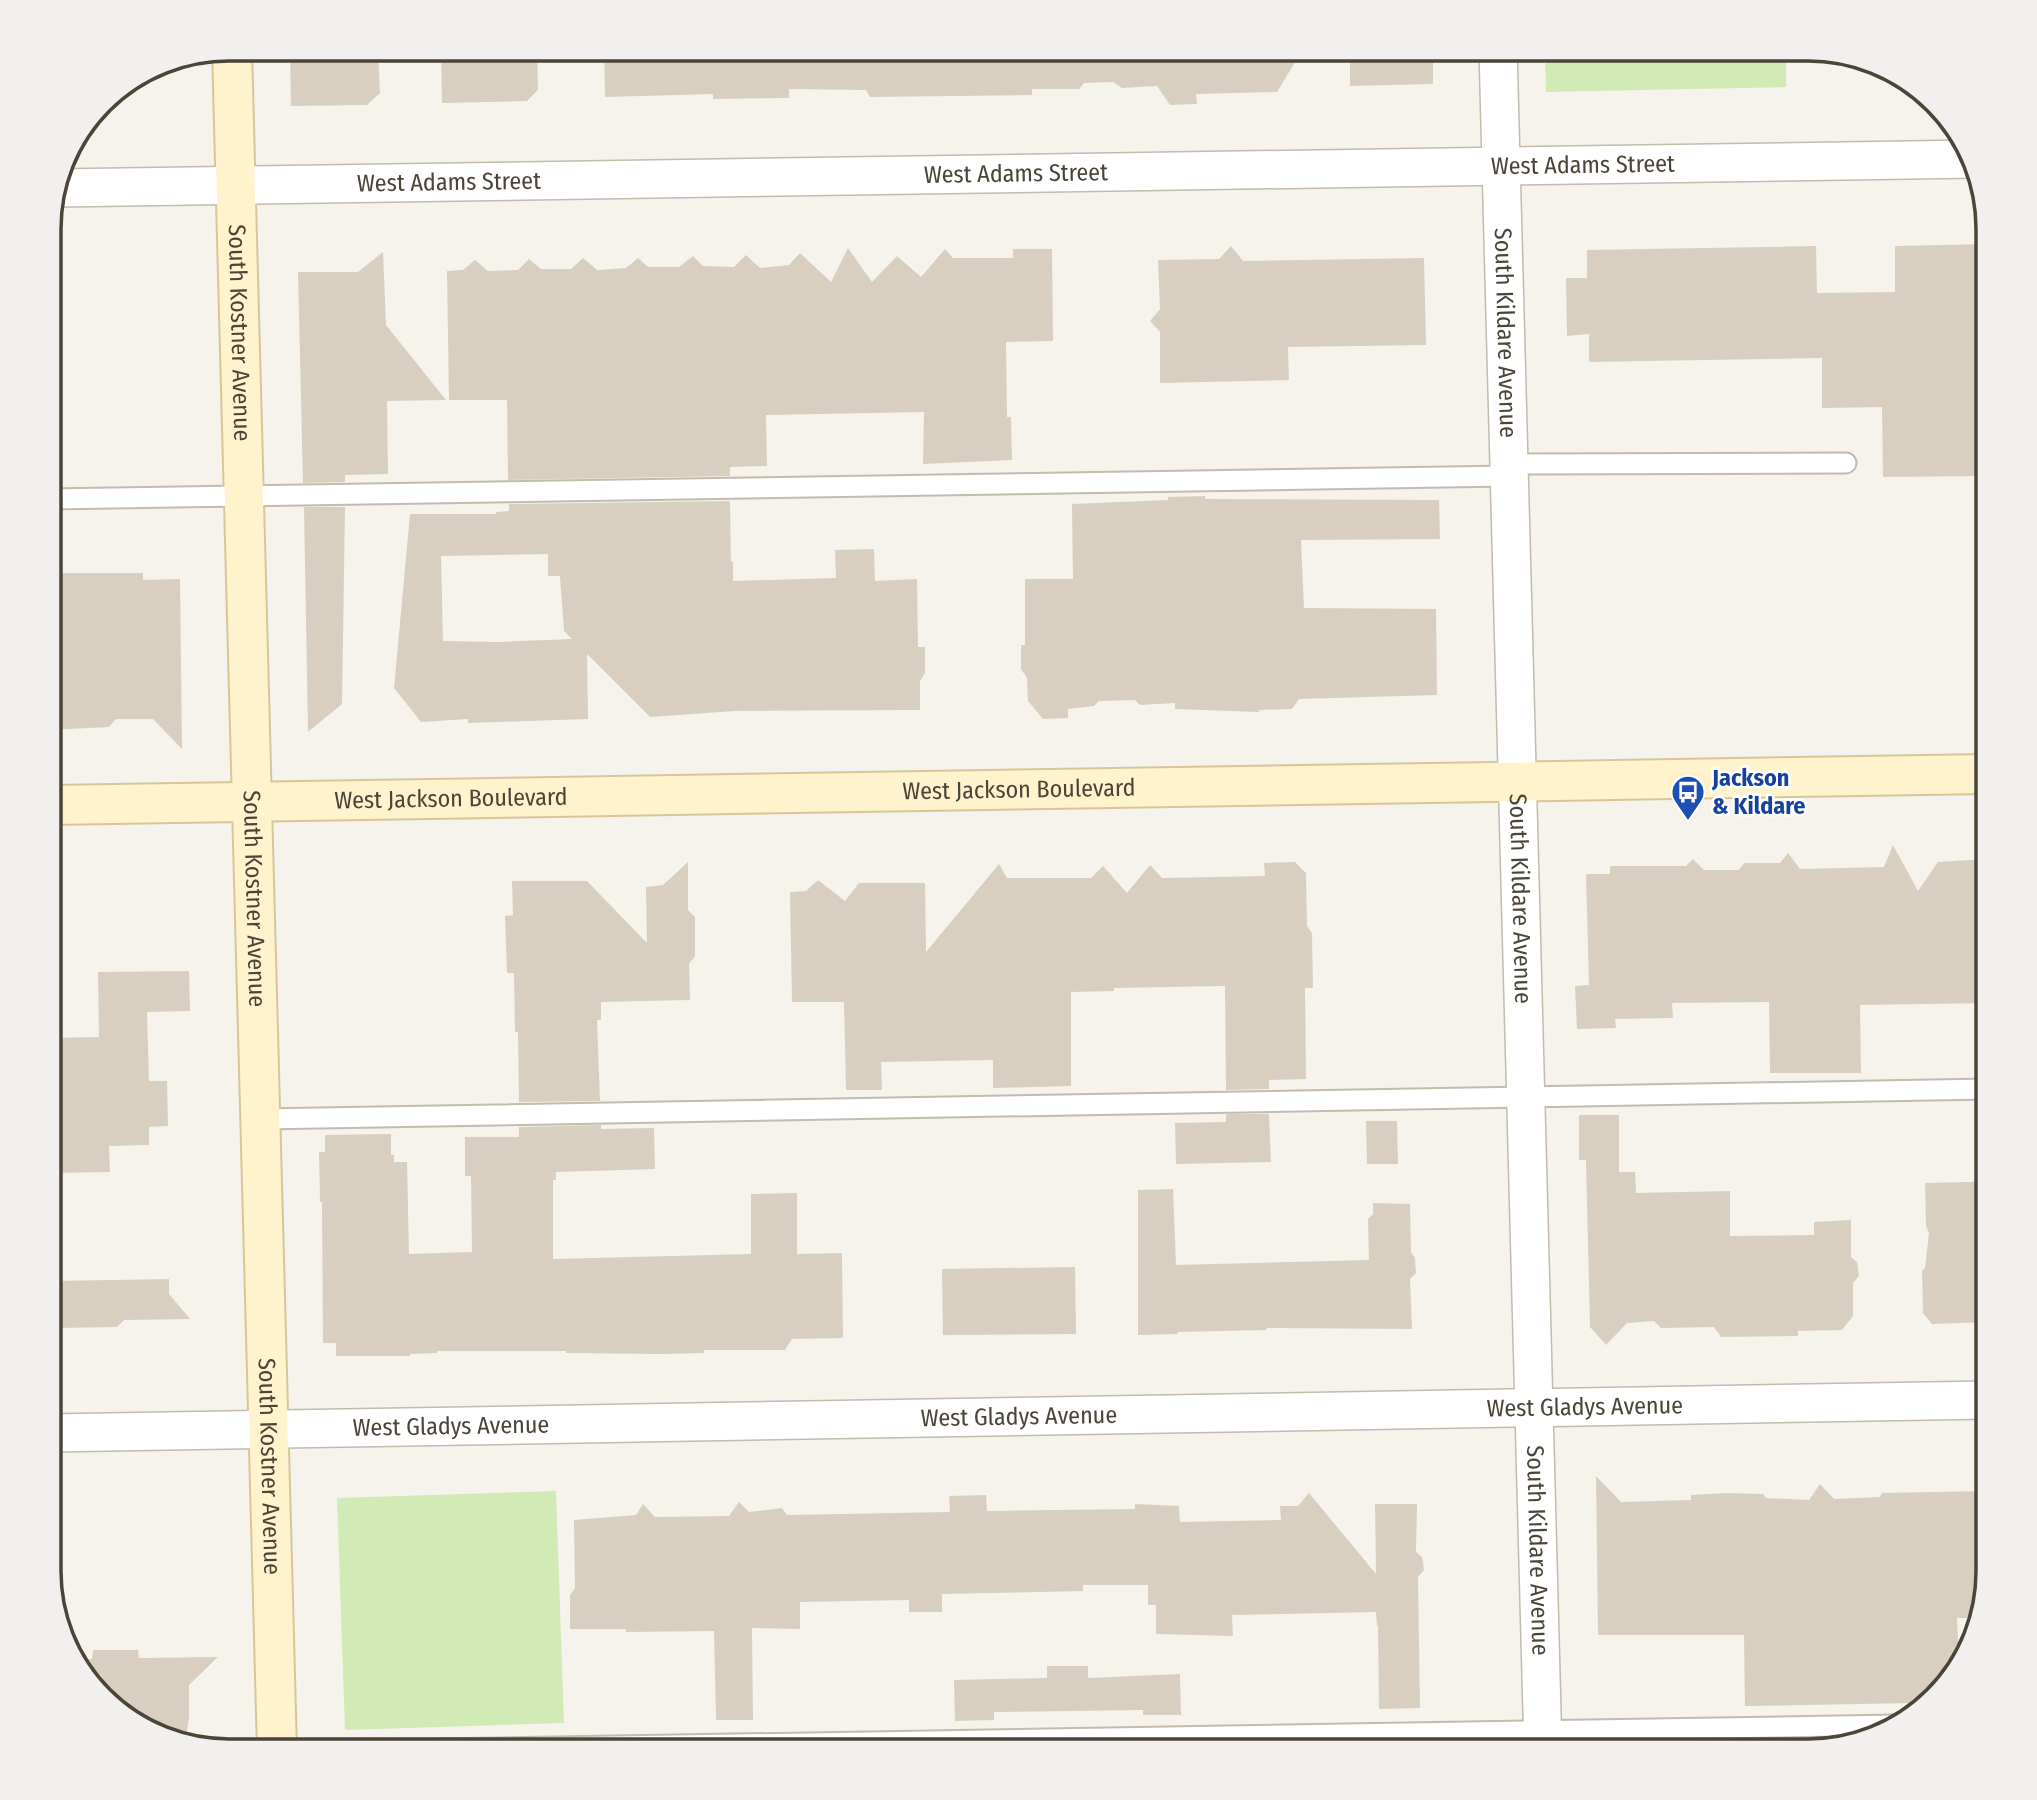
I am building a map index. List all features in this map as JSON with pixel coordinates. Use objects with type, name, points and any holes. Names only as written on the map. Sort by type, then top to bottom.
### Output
[{"type":"street","name":"South Kildare Avenue","points":[[1498,61],[1543,1739]]},
{"type":"street","name":"South Kostner Avenue","points":[[232,62],[277,1739]]},
{"type":"street","name":"West Adams Street","points":[[67,188],[1960,159]]},
{"type":"street","name":"West Jackson Boulevard","points":[[62,804],[1975,774]]},
{"type":"street","name":"West Gladys Avenue","points":[[62,1433],[1976,1401]]},
{"type":"lane","points":[[62,499],[1846,463]]},
{"type":"lane","points":[[260,1119],[1976,1089]]},
{"type":"lane","points":[[1587,1739],[1872,1726]]},
{"type":"green space","points":[[1545,61],[1786,61],[1786,87],[1546,92]]},
{"type":"green space","points":[[556,1491],[564,1723],[345,1730],[337,1498]]},
{"type":"building","points":[[1296,61],[1277,92],[1196,94],[1197,104],[1170,105],[1157,86],[1122,88],[1113,82],[1084,83],[1079,89],[1032,89],[1032,95],[870,97],[866,90],[789,89],[789,98],[713,99],[713,94],[605,97],[604,62]]},
{"type":"building","points":[[1350,61],[1433,61],[1433,84],[1350,86]]},
{"type":"building","points":[[290,62],[379,62],[380,93],[367,105],[291,106]]},
{"type":"building","points":[[441,62],[537,62],[538,90],[527,101],[442,103]]},
{"type":"building","points":[[1975,244],[1975,476],[1883,477],[1882,407],[1822,408],[1822,358],[1589,362],[1589,334],[1567,336],[1566,278],[1587,278],[1587,250],[1816,246],[1817,293],[1895,292],[1895,246]]},
{"type":"building","points":[[1231,246],[1243,261],[1424,258],[1426,345],[1288,347],[1289,380],[1160,383],[1160,332],[1150,321],[1160,309],[1158,260],[1219,259]]},
{"type":"building","points":[[848,248],[872,282],[897,256],[921,277],[945,249],[953,258],[1013,258],[1013,249],[1052,249],[1053,341],[1006,342],[1007,417],[1011,417],[1012,460],[923,464],[924,412],[766,415],[767,466],[730,467],[730,476],[508,480],[507,400],[449,400],[447,271],[463,270],[475,260],[488,271],[518,270],[529,259],[541,269],[571,269],[583,258],[597,270],[626,268],[638,258],[648,267],[679,267],[693,256],[703,266],[734,267],[746,255],[760,268],[789,265],[800,253],[831,282]]},
{"type":"building","points":[[383,252],[386,325],[446,400],[387,401],[388,474],[345,475],[345,482],[303,483],[298,272],[358,272]]},
{"type":"building","points":[[1205,496],[1205,499],[1439,500],[1440,539],[1301,540],[1304,608],[1436,609],[1437,695],[1299,699],[1292,709],[1259,712],[1175,709],[1175,703],[1140,705],[1135,700],[1099,701],[1094,706],[1068,709],[1068,718],[1043,719],[1028,701],[1027,678],[1021,669],[1021,645],[1025,645],[1025,579],[1073,579],[1072,504]]},
{"type":"building","points":[[730,501],[733,581],[836,578],[835,550],[874,549],[875,581],[917,579],[918,647],[925,647],[925,673],[920,681],[920,710],[735,711],[650,717],[587,654],[588,719],[468,723],[468,719],[421,722],[394,688],[410,514],[496,514],[509,511],[509,504]],"holes":[[[548,554],[548,576],[560,576],[564,631],[572,639],[443,641],[441,556]]]},
{"type":"building","points":[[304,507],[345,507],[342,704],[308,732]]},
{"type":"building","points":[[62,573],[143,573],[143,580],[180,579],[182,749],[153,719],[116,719],[109,727],[62,729]]},
{"type":"building","points":[[1893,845],[1918,891],[1938,862],[1975,860],[1976,1003],[1860,1005],[1861,1073],[1770,1073],[1769,1002],[1672,1003],[1673,1018],[1615,1019],[1616,1028],[1577,1029],[1575,986],[1589,985],[1586,874],[1610,874],[1610,866],[1686,866],[1693,859],[1704,870],[1739,870],[1744,863],[1780,863],[1788,853],[1800,869],[1884,867]]},
{"type":"building","points":[[688,862],[688,910],[695,917],[695,956],[689,964],[690,1000],[601,1002],[601,1020],[597,1020],[600,1101],[519,1102],[514,973],[507,973],[505,916],[513,915],[512,881],[587,881],[647,943],[646,887],[663,885]]},
{"type":"building","points":[[1295,862],[1306,873],[1307,926],[1312,933],[1313,988],[1305,988],[1306,1079],[1269,1080],[1269,1089],[1226,1090],[1225,986],[1114,988],[1114,991],[1071,992],[1071,1086],[993,1088],[993,1060],[881,1062],[882,1090],[846,1090],[844,1002],[792,1002],[790,892],[806,891],[818,880],[845,901],[859,883],[925,883],[926,952],[999,864],[1007,878],[1091,878],[1103,866],[1127,893],[1150,865],[1162,878],[1265,876],[1264,863]]},
{"type":"building","points":[[189,971],[190,1011],[147,1012],[149,1081],[167,1081],[168,1126],[149,1127],[149,1145],[109,1146],[110,1172],[62,1173],[62,1038],[99,1037],[98,972]]},
{"type":"building","points":[[1226,1114],[1269,1114],[1271,1162],[1176,1164],[1175,1123],[1226,1122]]},
{"type":"building","points":[[1579,1115],[1619,1115],[1619,1172],[1635,1172],[1636,1193],[1730,1191],[1730,1236],[1814,1235],[1814,1222],[1851,1220],[1851,1257],[1857,1262],[1859,1276],[1853,1283],[1853,1316],[1842,1330],[1798,1331],[1798,1336],[1721,1337],[1714,1327],[1661,1328],[1654,1321],[1627,1323],[1606,1345],[1590,1327],[1586,1160],[1579,1160]]},
{"type":"building","points":[[1366,1121],[1397,1121],[1398,1164],[1367,1164]]},
{"type":"building","points":[[601,1125],[601,1129],[654,1128],[655,1169],[556,1172],[556,1180],[553,1180],[553,1259],[751,1254],[751,1194],[797,1193],[797,1254],[842,1253],[843,1338],[792,1339],[785,1350],[704,1350],[704,1353],[662,1354],[437,1351],[410,1356],[336,1356],[336,1343],[323,1343],[319,1152],[325,1152],[325,1135],[391,1134],[391,1155],[394,1155],[394,1162],[407,1162],[409,1254],[472,1252],[471,1176],[465,1176],[465,1137],[519,1137],[519,1127]]},
{"type":"building","points":[[1976,1182],[1976,1322],[1932,1324],[1923,1313],[1922,1271],[1925,1268],[1929,1233],[1926,1226],[1925,1183]]},
{"type":"building","points":[[1173,1189],[1176,1265],[1369,1260],[1368,1219],[1373,1214],[1373,1203],[1410,1204],[1411,1252],[1415,1258],[1416,1273],[1410,1279],[1412,1329],[1266,1328],[1267,1330],[1138,1335],[1138,1190]]},
{"type":"building","points":[[1075,1267],[1076,1334],[943,1335],[942,1269]]},
{"type":"building","points":[[169,1279],[169,1294],[190,1319],[124,1320],[117,1327],[62,1328],[62,1281]]},
{"type":"building","points":[[1596,1476],[1621,1502],[1691,1500],[1691,1495],[1727,1493],[1809,1500],[1820,1484],[1834,1499],[1880,1497],[1882,1493],[1976,1491],[1976,1571],[1969,1618],[1957,1618],[1958,1645],[1941,1673],[1911,1703],[1745,1706],[1744,1635],[1598,1635]]},
{"type":"building","points":[[1309,1493],[1376,1574],[1375,1504],[1417,1504],[1416,1552],[1422,1557],[1424,1570],[1418,1577],[1420,1708],[1379,1709],[1376,1612],[1232,1615],[1233,1636],[1156,1634],[1156,1605],[1148,1605],[1148,1585],[1083,1585],[1083,1591],[942,1594],[942,1612],[909,1612],[909,1600],[800,1602],[800,1629],[752,1628],[753,1720],[716,1720],[714,1631],[626,1632],[626,1629],[570,1629],[570,1595],[575,1588],[574,1520],[636,1515],[643,1504],[655,1517],[729,1516],[739,1502],[749,1512],[782,1508],[787,1515],[950,1512],[949,1496],[986,1495],[987,1511],[1135,1509],[1135,1504],[1179,1506],[1180,1522],[1281,1520],[1280,1506],[1298,1506]]},
{"type":"building","points":[[93,1650],[138,1650],[139,1658],[218,1657],[189,1685],[186,1733],[145,1716],[118,1697],[87,1659],[92,1659]]},
{"type":"building","points":[[1047,1666],[1088,1666],[1088,1678],[1180,1674],[1181,1715],[1143,1715],[1143,1710],[994,1712],[994,1720],[955,1721],[954,1680],[1047,1678]]},
{"type":"place","name":"Jackson & Kildare","points":[[1688,822]]}]
